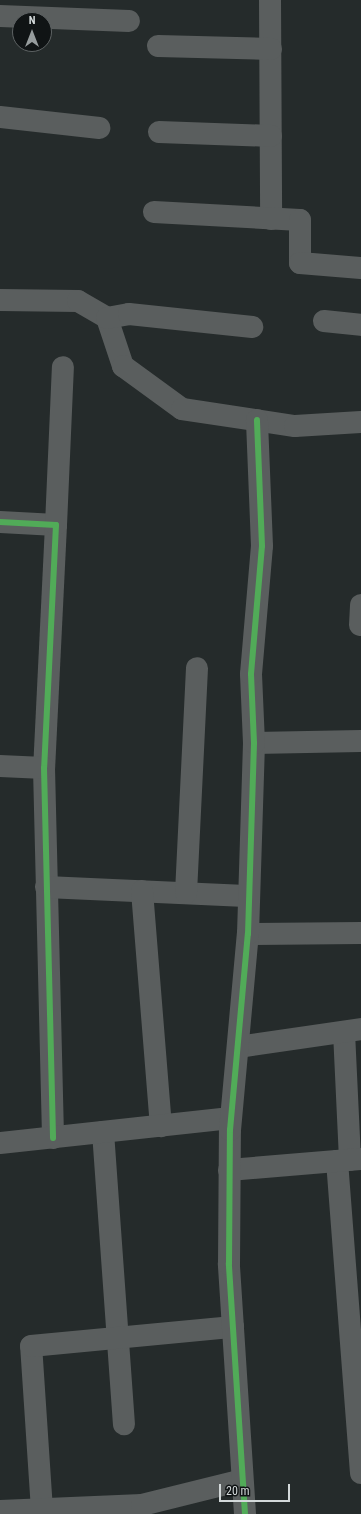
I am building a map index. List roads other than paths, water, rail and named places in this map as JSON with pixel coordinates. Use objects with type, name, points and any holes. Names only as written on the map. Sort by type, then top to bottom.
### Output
[{"type":"street","points":[[270,0],[271,219]]},
{"type":"street","points":[[11,11],[129,21]]},
{"type":"street","points":[[158,46],[270,49]]},
{"type":"street","points":[[0,117],[99,128]]},
{"type":"street","points":[[159,132],[271,136]]},
{"type":"street","points":[[154,212],[300,220],[300,264],[361,268]]},
{"type":"street","points":[[0,300],[78,301],[107,318],[129,314],[252,327]]},
{"type":"street","points":[[107,318],[123,366],[182,409],[295,426],[361,422]]},
{"type":"street","points":[[324,321],[361,325]]},
{"type":"street","points":[[53,1138],[44,768],[62,367]]},
{"type":"street","points":[[245,1514],[229,1264],[229,1170],[231,1118],[248,934],[246,896],[254,743],[251,674],[262,546],[257,420]]},
{"type":"street","points":[[0,522],[56,525]]},
{"type":"street","points":[[186,893],[197,668]]},
{"type":"street","points":[[254,743],[361,741]]},
{"type":"street","points":[[0,766],[44,768]]},
{"type":"street","points":[[46,887],[246,896]]},
{"type":"street","points":[[142,891],[160,1126]]},
{"type":"street","points":[[248,934],[361,933]]},
{"type":"street","points":[[238,1047],[353,1031],[349,1160],[361,1473]]},
{"type":"street","points":[[0,1143],[231,1118]]},
{"type":"street","points":[[103,1132],[124,1424]]},
{"type":"street","points":[[229,1170],[349,1160]]},
{"type":"street","points":[[42,1510],[31,1346],[233,1327]]},
{"type":"street","points":[[0,1511],[142,1505],[242,1480]]}]
